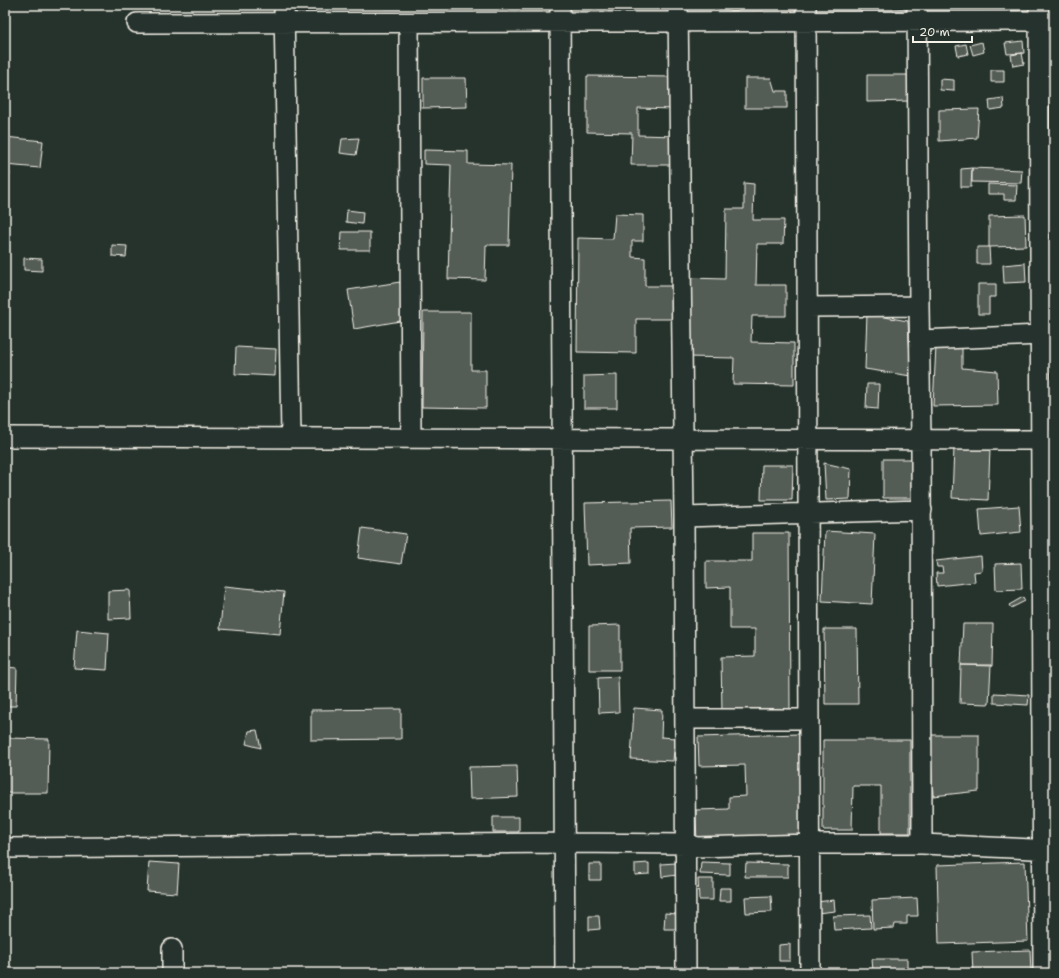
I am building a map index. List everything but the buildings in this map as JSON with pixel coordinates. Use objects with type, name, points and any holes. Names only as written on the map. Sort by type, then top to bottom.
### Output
[{"type":"street","points":[[806,13],[810,973]]},
{"type":"street","points":[[917,13],[919,306],[922,439],[922,844]]},
{"type":"street","points":[[137,23],[284,14],[409,23],[561,14],[917,13],[1044,16],[1041,335],[1048,440],[1048,850],[1043,973]]},
{"type":"street","points":[[284,14],[291,437]]},
{"type":"street","points":[[561,14],[566,843],[565,973]]},
{"type":"street","points":[[678,14],[686,719],[686,973]]},
{"type":"street","points":[[409,23],[411,437]]},
{"type":"street","points":[[808,307],[919,306]]},
{"type":"street","points":[[920,340],[1041,335]]},
{"type":"street","points":[[5,437],[1048,440]]},
{"type":"street","points":[[684,517],[922,510]]},
{"type":"street","points":[[686,719],[809,718]]},
{"type":"street","points":[[5,848],[566,843],[687,844],[697,847],[810,844],[922,844],[1048,850]]},
{"type":"street","points":[[172,949],[172,973]]}]
